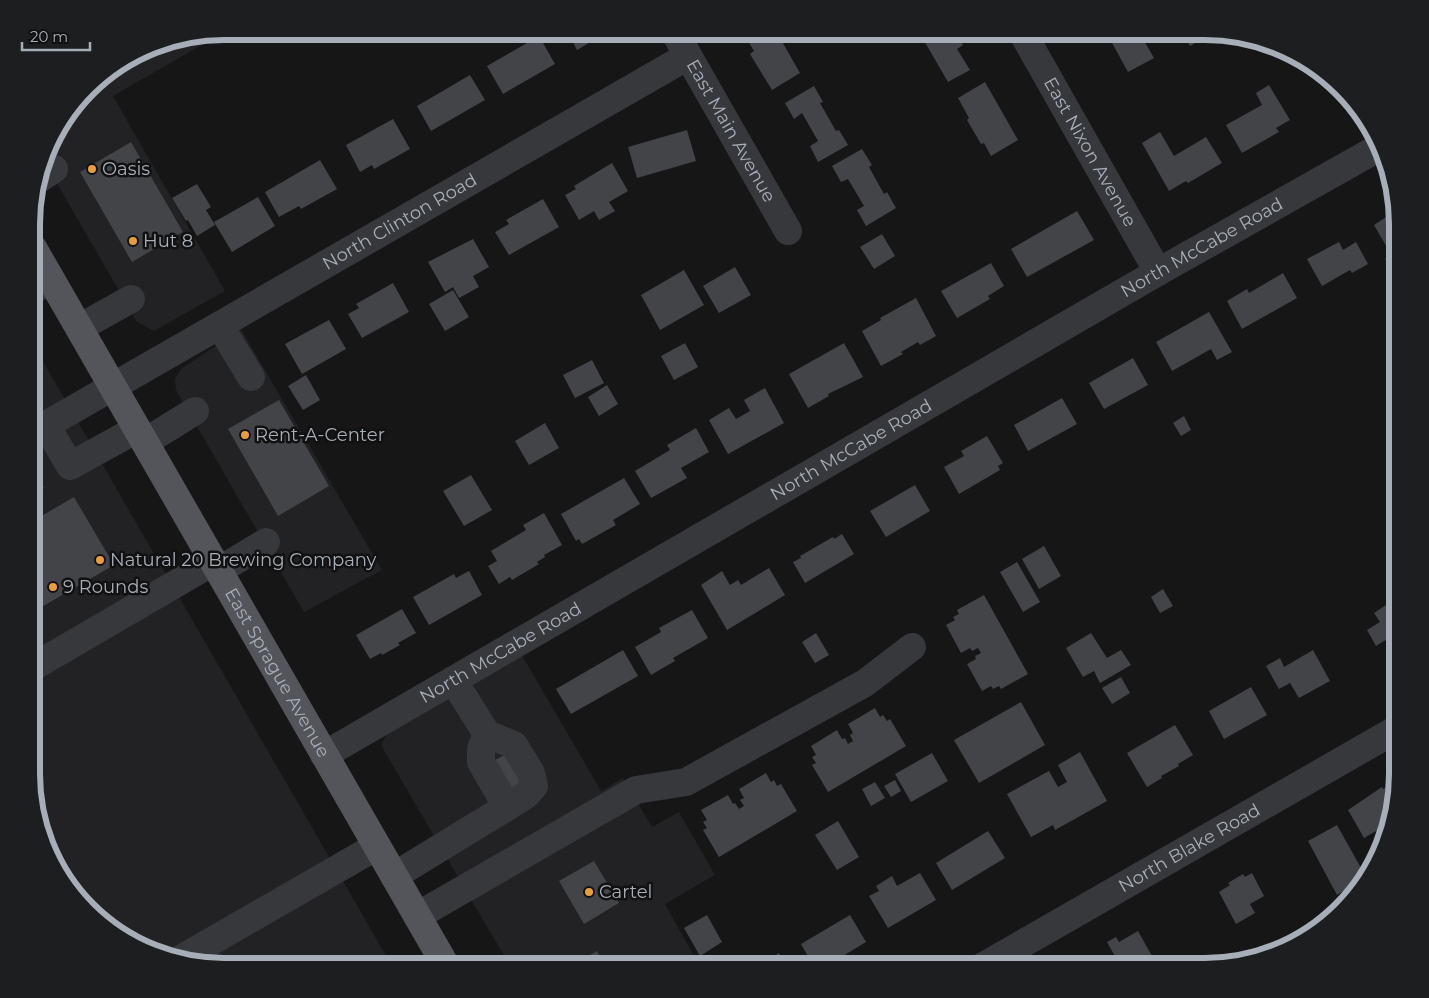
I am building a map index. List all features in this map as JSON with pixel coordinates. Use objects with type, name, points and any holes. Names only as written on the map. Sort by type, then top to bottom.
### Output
[{"type":"main road","name":"East Sprague Avenue","points":[[42,284],[79,328],[441,958]]},
{"type":"street","name":"East Main Avenue","points":[[679,40],[788,231]]},
{"type":"street","name":"East Nixon Avenue","points":[[1027,40],[1158,272]]},
{"type":"street","name":"North Clinton Road","points":[[141,435],[70,466],[46,425],[688,56]]},
{"type":"street","name":"North McCabe Road","points":[[324,754],[1158,272],[1374,150]]},
{"type":"street","points":[[79,328],[131,299]]},
{"type":"street","points":[[220,326],[250,377]]},
{"type":"street","points":[[141,435],[195,411]]},
{"type":"street","points":[[40,663],[216,566],[266,542]]},
{"type":"street","points":[[417,916],[636,790],[686,782],[865,683],[912,647]]},
{"type":"street","points":[[394,876],[526,795],[534,786],[531,773],[514,745],[487,734],[453,680]]},
{"type":"street","points":[[487,734],[481,749],[481,762],[507,807]]},
{"type":"street","name":"North Blake Road","points":[[998,958],[1389,734]]},
{"type":"street","points":[[189,954],[377,846]]},
{"type":"shaded area","points":[[210,40],[113,96],[225,291],[154,331],[137,322],[49,169],[59,142],[71,122],[94,94],[112,78],[153,54],[176,46]]},
{"type":"shaded area","points":[[241,329],[382,570],[304,612],[176,390],[175,379],[181,369]]},
{"type":"shaded area","points":[[40,356],[387,958],[212,958],[176,952],[142,939],[112,920],[78,886],[59,856],[46,822],[40,786]]},
{"type":"shaded area","points":[[520,652],[601,791],[623,778],[652,827],[679,812],[715,875],[665,904],[695,958],[505,958],[381,745],[387,734]]},
{"type":"building","points":[[532,40],[541,40],[555,64],[503,94],[487,66]]},
{"type":"building","points":[[572,40],[594,40],[577,50]]},
{"type":"building","points":[[747,40],[781,40],[800,73],[772,90],[750,54],[754,51]]},
{"type":"building","points":[[924,40],[960,40],[963,45],[957,49],[970,70],[948,82]]},
{"type":"building","points":[[1110,40],[1144,40],[1154,58],[1128,72]]},
{"type":"building","points":[[1186,40],[1200,40],[1190,46]]},
{"type":"building","points":[[470,75],[485,100],[431,131],[417,106]]},
{"type":"building","points":[[985,82],[1018,140],[991,156],[984,143],[981,144],[967,120],[969,118],[958,98]]},
{"type":"building","points":[[1269,85],[1290,120],[1276,128],[1279,132],[1242,153],[1226,125],[1262,105],[1256,93]]},
{"type":"building","points":[[814,86],[823,102],[820,103],[836,131],[839,130],[848,145],[818,162],[810,146],[818,141],[802,113],[794,119],[785,103]]},
{"type":"building","points":[[393,119],[410,149],[374,169],[372,165],[360,172],[346,145]]},
{"type":"building","points":[[687,130],[696,161],[637,178],[628,147]]},
{"type":"building","points":[[1160,132],[1174,156],[1206,137],[1222,163],[1188,183],[1186,181],[1169,191],[1142,143]]},
{"type":"building","points":[[131,142],[183,232],[132,262],[80,172]]},
{"type":"building","points":[[862,149],[872,165],[869,167],[884,194],[887,192],[896,208],[866,226],[857,210],[864,206],[848,179],[841,182],[832,166]]},
{"type":"building","points":[[320,160],[337,189],[301,209],[299,206],[279,217],[265,192]]},
{"type":"building","points":[[612,163],[628,191],[609,202],[615,211],[599,220],[594,211],[579,220],[565,195],[576,189],[574,186]]},
{"type":"building","points":[[197,184],[211,207],[206,210],[215,225],[197,236],[172,198]]},
{"type":"building","points":[[258,197],[275,226],[232,252],[214,222]]},
{"type":"building","points":[[543,199],[559,227],[509,255],[495,232],[509,224],[506,220]]},
{"type":"building","points":[[1077,211],[1094,240],[1027,277],[1011,249]]},
{"type":"building","points":[[1389,215],[1389,251],[1374,225]]},
{"type":"building","points":[[882,234],[895,256],[874,269],[860,247]]},
{"type":"building","points":[[473,239],[489,267],[473,276],[479,287],[459,298],[453,287],[445,292],[428,262]]},
{"type":"building","points":[[1339,242],[1343,250],[1356,242],[1368,264],[1352,273],[1350,270],[1322,286],[1307,259]]},
{"type":"building","points":[[1389,257],[1389,266],[1385,259]]},
{"type":"building","points":[[991,263],[1004,286],[988,296],[990,299],[957,318],[941,291]]},
{"type":"building","points":[[735,267],[751,295],[719,313],[703,286]]},
{"type":"building","points":[[684,270],[704,305],[660,330],[641,295]]},
{"type":"building","points":[[1283,273],[1297,298],[1242,329],[1227,301],[1247,289],[1249,293]]},
{"type":"building","points":[[393,283],[409,312],[362,338],[348,314],[359,308],[356,304]]},
{"type":"building","points":[[453,290],[469,317],[445,331],[429,304]]},
{"type":"building","points":[[916,298],[936,336],[920,345],[918,342],[901,352],[903,354],[881,366],[862,331],[881,320],[880,318]]},
{"type":"building","points":[[1209,312],[1232,352],[1217,360],[1211,349],[1172,371],[1156,342]]},
{"type":"building","points":[[329,320],[346,349],[302,374],[285,344]]},
{"type":"building","points":[[685,343],[698,367],[674,380],[661,356]]},
{"type":"building","points":[[844,343],[863,377],[828,394],[829,396],[808,408],[789,374]]},
{"type":"building","points":[[1133,358],[1148,385],[1104,409],[1089,383]]},
{"type":"building","points":[[592,360],[604,383],[575,398],[563,375]]},
{"type":"building","points":[[306,375],[320,400],[303,410],[288,386]]},
{"type":"building","points":[[607,385],[618,404],[599,416],[588,397]]},
{"type":"building","points":[[765,388],[784,423],[728,454],[709,420],[729,408],[736,419],[750,411],[744,400]]},
{"type":"building","points":[[1062,398],[1077,424],[1028,451],[1014,425]]},
{"type":"building","points":[[279,400],[329,486],[278,516],[228,429]]},
{"type":"building","points":[[1184,416],[1191,430],[1181,436],[1173,423]]},
{"type":"building","points":[[545,423],[559,448],[529,465],[515,441]]},
{"type":"building","points":[[696,428],[709,452],[681,468],[687,478],[651,498],[635,471],[670,450],[667,445]]},
{"type":"building","points":[[987,436],[1003,463],[998,466],[1000,470],[959,494],[944,467],[964,456],[961,451]]},
{"type":"building","points":[[471,475],[492,510],[464,526],[443,491]]},
{"type":"building","points":[[624,478],[640,504],[613,520],[616,525],[582,544],[579,539],[576,541],[561,514]]},
{"type":"building","points":[[40,480],[44,488],[40,491]]},
{"type":"building","points":[[915,485],[930,511],[886,537],[870,511]]},
{"type":"building","points":[[74,497],[114,565],[40,608],[40,517]]},
{"type":"building","points":[[544,513],[562,545],[544,555],[545,557],[537,562],[539,564],[512,580],[510,577],[499,584],[488,566],[497,561],[491,551],[526,530],[523,525]]},
{"type":"building","points":[[842,534],[854,554],[805,583],[793,562],[833,537],[834,539]]},
{"type":"building","points":[[1044,546],[1061,576],[1039,589],[1022,559]]},
{"type":"building","points":[[1017,562],[1040,602],[1023,612],[1000,572]]},
{"type":"building","points":[[769,568],[785,595],[727,630],[701,585],[722,571],[730,585],[738,580],[741,585]]},
{"type":"building","points":[[469,571],[482,595],[429,625],[413,597],[454,574],[456,578]]},
{"type":"building","points":[[1163,589],[1173,606],[1160,613],[1151,597]]},
{"type":"building","points":[[984,595],[1028,674],[1001,689],[999,686],[993,689],[991,686],[982,691],[967,664],[976,659],[975,656],[981,653],[978,648],[972,651],[970,648],[961,653],[946,625],[955,620],[953,617],[959,614],[957,610]]},
{"type":"building","points":[[1389,603],[1389,638],[1376,646],[1367,630],[1380,622],[1374,613]]},
{"type":"building","points":[[402,609],[416,633],[398,643],[400,645],[370,659],[356,635]]},
{"type":"building","points":[[692,610],[708,638],[673,658],[675,661],[651,675],[635,647],[661,632],[659,628]]},
{"type":"building","points":[[816,633],[829,655],[815,663],[802,642]]},
{"type":"building","points":[[1091,633],[1107,658],[1121,650],[1131,665],[1100,683],[1094,671],[1083,677],[1066,648]]},
{"type":"building","points":[[623,650],[638,676],[571,714],[556,689]]},
{"type":"building","points":[[1313,650],[1330,681],[1299,698],[1290,683],[1279,689],[1266,666],[1280,658],[1284,667]]},
{"type":"building","points":[[1121,677],[1130,693],[1112,704],[1102,688]]},
{"type":"building","points":[[1251,687],[1267,715],[1224,739],[1209,711]]},
{"type":"building","points":[[1021,702],[1045,745],[979,783],[954,740]]},
{"type":"building","points":[[875,708],[880,717],[883,715],[887,721],[890,719],[906,746],[828,792],[812,765],[816,763],[812,757],[816,755],[811,746],[837,730],[842,739],[845,738],[848,744],[853,741],[850,735],[853,733],[848,724]]},
{"type":"building","points":[[1175,725],[1193,755],[1147,787],[1127,753]]},
{"type":"building","points":[[1080,752],[1107,801],[1055,830],[1053,825],[1031,837],[1007,794],[1049,771],[1058,787],[1067,782],[1058,765]]},
{"type":"building","points":[[932,753],[948,781],[911,802],[895,774]]},
{"type":"building","points":[[506,754],[524,785],[506,796],[488,764]]},
{"type":"building","points":[[766,773],[771,782],[774,780],[777,786],[781,784],[797,811],[719,857],[703,830],[707,828],[703,822],[707,820],[701,810],[728,795],[733,804],[735,803],[739,809],[744,806],[740,800],[744,798],[739,789]]},
{"type":"building","points":[[895,780],[901,791],[891,797],[884,786]]},
{"type":"building","points":[[875,782],[885,798],[871,806],[862,789]]},
{"type":"building","points":[[1389,786],[1381,828],[1364,838],[1348,810],[1382,787],[1383,789]]},
{"type":"building","points":[[838,821],[859,857],[837,870],[815,835]]},
{"type":"building","points":[[1337,825],[1362,870],[1350,887],[1337,895],[1308,841]]},
{"type":"building","points":[[988,831],[1005,858],[952,890],[936,863]]},
{"type":"building","name":"Cartel","points":[[594,861],[619,903],[584,924],[559,881]]},
{"type":"building","points":[[920,873],[936,900],[888,928],[869,896],[879,891],[876,886],[892,876],[897,886]]},
{"type":"building","points":[[1252,873],[1264,896],[1250,904],[1255,913],[1236,924],[1219,892],[1230,885],[1228,883],[1243,874],[1245,877]]},
{"type":"building","points":[[707,915],[722,942],[700,956],[684,928]]},
{"type":"building","points":[[850,915],[866,942],[840,958],[809,958],[801,944]]},
{"type":"building","points":[[1138,931],[1153,958],[1116,958],[1107,942],[1116,937],[1119,942]]},
{"type":"building","points":[[597,951],[601,958],[585,958]]},
{"type":"building","points":[[779,953],[782,958],[771,958]]},
{"type":"place","name":"Oasis","points":[[92,169]]},
{"type":"place","name":"Hut 8","points":[[133,241]]},
{"type":"place","name":"Rent-A-Center","points":[[245,435]]},
{"type":"place","name":"Natural 20 Brewing Company","points":[[100,560]]},
{"type":"place","name":"9 Rounds","points":[[53,587]]},
{"type":"place","name":"Cartel","points":[[589,892]]}]
